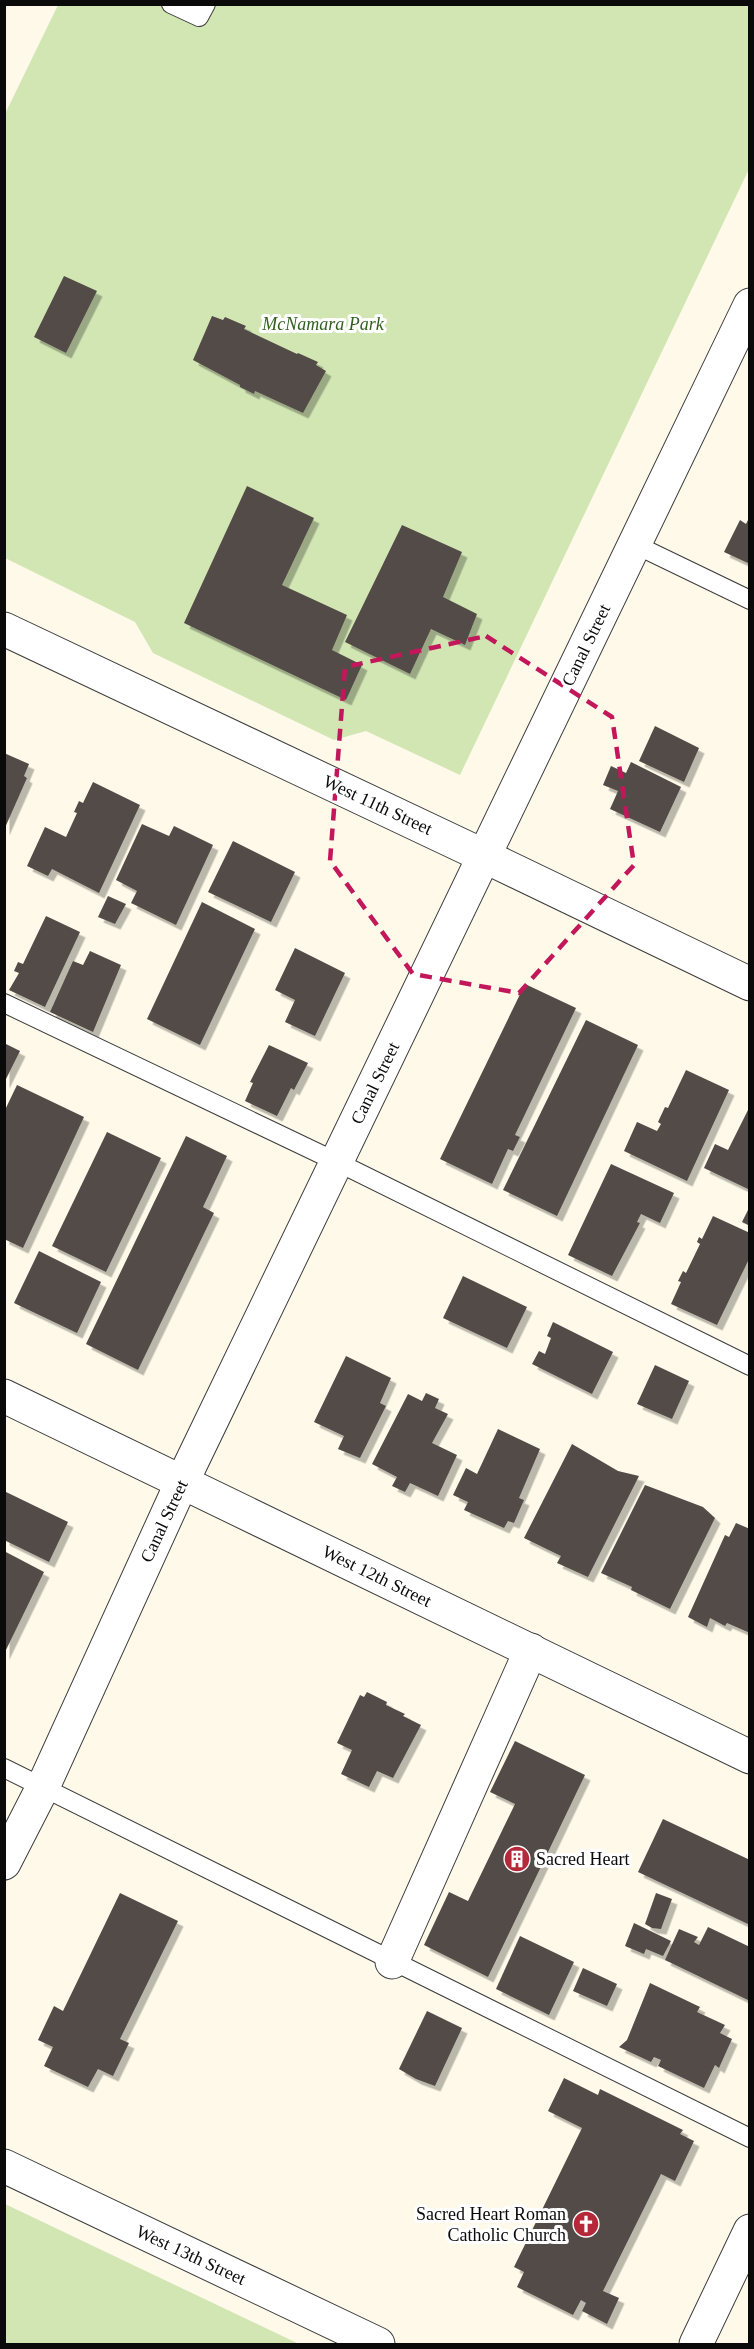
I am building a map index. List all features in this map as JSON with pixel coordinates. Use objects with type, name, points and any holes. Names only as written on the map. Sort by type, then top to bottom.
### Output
[{"type":"street","name":"Canal Street","points":[[4,1863],[43,1787],[182,1482],[750,305]]},
{"type":"street","name":"West 11th Street","points":[[4,629],[750,984]]},
{"type":"street","name":"West 12th Street","points":[[4,1396],[750,1757]]},
{"type":"street","points":[[392,1962],[531,1650]]},
{"type":"street","name":"West 13th Street","points":[[4,2166],[378,2344]]},
{"type":"street","points":[[696,2344],[750,2231]]},
{"type":"lane","points":[[171,4],[199,17],[206,4]]},
{"type":"lane","points":[[634,544],[750,600]]},
{"type":"lane","points":[[4,1003],[336,1162],[750,1366]]},
{"type":"lane","points":[[4,1768],[750,2138]]},
{"type":"highlighted area","points":[[486,636],[612,717],[634,865],[519,993],[413,974],[330,861],[345,667]]},
{"type":"green space","name":"McNamara Park","points":[[58,5],[749,5],[749,169],[460,775],[366,731],[334,740],[153,653],[135,622],[5,558],[4,116]]},
{"type":"green space","points":[[5,2204],[299,2344],[5,2344]]},
{"type":"building","points":[[64,276],[97,291],[66,353],[34,337]]},
{"type":"building","points":[[212,316],[223,320],[225,317],[246,326],[244,329],[318,362],[316,365],[326,371],[303,413],[255,391],[254,394],[193,360]]},
{"type":"building","points":[[247,486],[314,518],[282,585],[347,615],[332,650],[362,665],[346,700],[184,623]]},
{"type":"building","points":[[750,516],[750,564],[724,552],[740,520],[746,524]]},
{"type":"building","points":[[402,525],[462,552],[443,597],[477,614],[465,645],[431,629],[410,674],[345,642]]},
{"type":"building","points":[[655,726],[699,748],[684,782],[639,761]]},
{"type":"building","points":[[4,753],[29,764],[24,776],[27,778],[4,830]]},
{"type":"building","points":[[631,762],[681,787],[660,832],[610,809],[618,791],[603,785],[611,766],[626,773]]},
{"type":"building","points":[[93,782],[140,805],[99,893],[52,869],[48,876],[27,866],[45,827],[66,837],[77,813],[74,812],[79,801],[83,803]]},
{"type":"building","points":[[142,824],[169,836],[174,826],[213,845],[176,925],[131,903],[137,891],[116,880]]},
{"type":"building","points":[[233,841],[295,872],[271,922],[208,892]]},
{"type":"building","points":[[108,896],[126,904],[115,924],[98,917]]},
{"type":"building","points":[[202,902],[255,929],[200,1045],[147,1019]]},
{"type":"building","points":[[46,916],[80,932],[45,1007],[9,990],[19,973],[14,971],[18,962],[23,964]]},
{"type":"building","points":[[295,948],[345,973],[315,1036],[285,1022],[295,1000],[275,990]]},
{"type":"building","points":[[90,951],[121,965],[93,1032],[50,1012],[73,961],[83,965]]},
{"type":"building","points":[[525,984],[576,1008],[515,1135],[520,1137],[513,1151],[508,1149],[492,1184],[440,1159]]},
{"type":"building","points":[[586,1020],[638,1045],[557,1216],[503,1190]]},
{"type":"building","points":[[4,1043],[20,1051],[4,1083]]},
{"type":"building","points":[[269,1045],[308,1063],[294,1090],[291,1088],[277,1116],[245,1101],[253,1083],[250,1082]]},
{"type":"building","points":[[686,1070],[729,1090],[687,1181],[624,1151],[637,1122],[657,1131],[661,1124],[658,1122],[665,1107],[668,1108]]},
{"type":"building","points":[[17,1085],[84,1117],[23,1248],[4,1239],[4,1112]]},
{"type":"building","points":[[750,1106],[750,1190],[704,1168],[715,1144],[728,1150]]},
{"type":"building","points":[[107,1132],[161,1158],[106,1272],[52,1246]]},
{"type":"building","points":[[186,1136],[227,1156],[203,1207],[214,1213],[138,1370],[86,1344]]},
{"type":"building","points":[[611,1164],[674,1193],[660,1223],[641,1214],[637,1222],[640,1223],[612,1276],[568,1255]]},
{"type":"building","points":[[750,1206],[750,1226],[742,1222]]},
{"type":"building","points":[[713,1216],[750,1233],[750,1257],[717,1325],[671,1304],[681,1282],[678,1281],[683,1271],[686,1273],[700,1244],[697,1242],[699,1237],[702,1239]]},
{"type":"building","points":[[39,1251],[101,1282],[77,1333],[14,1303]]},
{"type":"building","points":[[463,1276],[527,1307],[507,1348],[443,1318]]},
{"type":"building","points":[[553,1322],[613,1352],[592,1394],[532,1364],[539,1351],[545,1354],[551,1338],[547,1336]]},
{"type":"building","points":[[346,1356],[391,1378],[380,1403],[386,1406],[360,1458],[338,1449],[344,1436],[314,1422]]},
{"type":"building","points":[[655,1365],[689,1381],[672,1419],[637,1404]]},
{"type":"building","points":[[426,1393],[439,1399],[435,1408],[448,1414],[432,1443],[457,1455],[438,1496],[410,1483],[405,1492],[392,1486],[397,1477],[372,1464],[408,1394],[422,1401]]},
{"type":"building","points":[[498,1429],[540,1449],[519,1498],[524,1500],[514,1523],[508,1521],[504,1528],[464,1510],[468,1502],[453,1495],[466,1468],[477,1474]]},
{"type":"building","points":[[572,1444],[618,1471],[639,1476],[588,1577],[557,1563],[561,1556],[524,1538]]},
{"type":"building","points":[[645,1485],[703,1507],[715,1518],[670,1609],[631,1590],[632,1587],[601,1573]]},
{"type":"building","points":[[4,1491],[68,1522],[49,1562],[4,1540]]},
{"type":"building","points":[[736,1523],[750,1529],[750,1633],[727,1623],[725,1626],[710,1618],[707,1627],[688,1617],[725,1535],[729,1537]]},
{"type":"building","points":[[4,1551],[44,1572],[4,1654]]},
{"type":"building","points":[[367,1692],[387,1702],[386,1705],[421,1725],[393,1778],[377,1771],[369,1787],[341,1774],[352,1750],[337,1743],[360,1695],[364,1697]]},
{"type":"building","name":"Sacred Heart","points":[[515,1741],[585,1775],[488,1977],[424,1945],[449,1892],[468,1901],[515,1804],[490,1792]]},
{"type":"building","points":[[663,1819],[750,1860],[750,1925],[638,1872]]},
{"type":"building","points":[[120,1893],[178,1921],[120,2039],[129,2043],[113,2076],[98,2069],[88,2087],[44,2066],[53,2047],[38,2040],[54,2006],[63,2011]]},
{"type":"building","points":[[656,1893],[672,1899],[661,1929],[645,1924]]},
{"type":"building","points":[[634,1923],[671,1941],[663,1956],[646,1949],[644,1954],[625,1946]]},
{"type":"building","points":[[708,1927],[750,1947],[750,2001],[665,1960],[679,1929],[698,1937],[694,1942],[699,1945]]},
{"type":"building","points":[[520,1936],[574,1962],[549,2015],[496,1989]]},
{"type":"building","points":[[583,1968],[617,1984],[607,2006],[573,1991]]},
{"type":"building","points":[[650,1983],[700,2007],[697,2012],[725,2025],[720,2033],[732,2039],[719,2068],[715,2065],[704,2088],[658,2066],[661,2060],[654,2057],[651,2062],[619,2047],[627,2040]]},
{"type":"building","points":[[427,2011],[462,2028],[435,2086],[399,2069]]},
{"type":"building","name":"Sacred Heart Roman Catholic Church","points":[[564,2078],[598,2095],[600,2089],[683,2130],[680,2134],[694,2141],[675,2181],[661,2174],[603,2291],[619,2298],[607,2324],[582,2311],[586,2303],[581,2300],[573,2315],[517,2287],[524,2272],[514,2267],[582,2128],[548,2111]]},
{"type":"place","name":"Sacred Heart","points":[[517,1859]]},
{"type":"place","name":"Sacred Heart Roman Catholic Church","points":[[586,2224]]}]
